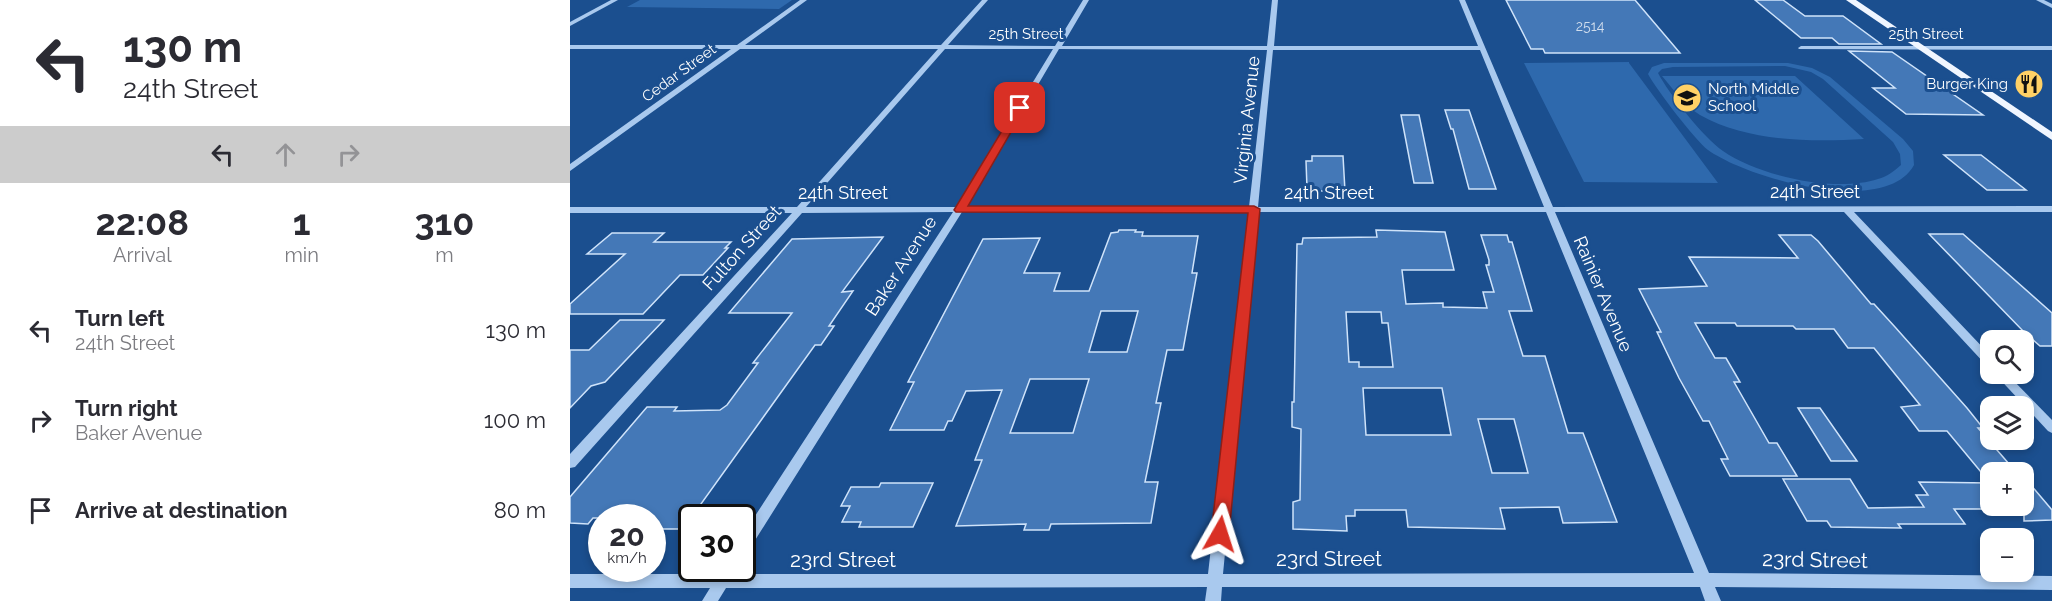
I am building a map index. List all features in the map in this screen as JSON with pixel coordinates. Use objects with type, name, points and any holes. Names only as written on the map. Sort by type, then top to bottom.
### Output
[{"type":"main road","points":[[1850,0],[2052,137]]},
{"type":"street","points":[[570,24],[615,0]]},
{"type":"street","name":"Cedar Street","points":[[570,168],[804,0]]},
{"type":"street","name":"Fulton Street","points":[[570,463],[800,210],[985,0]]},
{"type":"street","name":"Baker Avenue","points":[[756,527],[960,210],[1086,0]]},
{"type":"street","name":"Virginia Avenue","points":[[1213,601],[1272,47],[1275,0]]},
{"type":"street","name":"Rainier Avenue","points":[[1462,0],[1713,601]]},
{"type":"street","points":[[2039,0],[2052,6]]},
{"type":"street","name":"25th Street","points":[[570,47],[1482,48]]},
{"type":"street","name":"25th Street","points":[[1801,48],[2052,48]]},
{"type":"street","points":[[1846,209],[1980,351]]},
{"type":"street","name":"24th Street","points":[[570,210],[2052,209]]},
{"type":"street","points":[[2010,384],[2052,428]]},
{"type":"street","name":"23rd Street","points":[[756,575],[1215,580],[2052,583]]},
{"type":"street","name":"23rd Street","points":[[570,581],[678,577]]},
{"type":"street","points":[[710,601],[722,582]]},
{"type":"shaded area","points":[[640,0],[792,0],[779,9],[627,7]]},
{"type":"shaded area","points":[[1629,62],[1718,183],[1584,182],[1524,63]]},
{"type":"shaded area","points":[[1664,63],[1788,63],[1812,68],[1830,77],[1903,139],[1913,151],[1914,165],[1898,181],[1875,189],[1846,191],[1815,188],[1753,172],[1708,150],[1694,136],[1652,81],[1648,74],[1652,67]],"holes":[[[1785,66],[1811,72],[1823,79],[1893,142],[1900,154],[1901,165],[1881,178],[1860,183],[1841,184],[1798,180],[1756,168],[1738,160],[1715,145],[1678,103],[1658,73],[1662,69],[1673,67]]]},
{"type":"shaded area","points":[[1662,76],[1795,76],[1864,139],[1801,140],[1738,131],[1700,115],[1689,107]]},
{"type":"building","points":[[1506,0],[1635,0],[1680,53],[1545,53],[1543,49],[1531,49]]},
{"type":"building","points":[[1755,0],[1783,0],[1805,16],[1843,16],[1881,44],[1839,44],[1832,38],[1801,38]]},
{"type":"building","points":[[1849,51],[1892,52],[1983,115],[1906,114],[1873,88],[1895,88]]},
{"type":"building","points":[[1445,110],[1469,110],[1496,189],[1469,189],[1453,129],[1451,129]]},
{"type":"building","points":[[1401,115],[1419,115],[1433,183],[1414,183]]},
{"type":"building","points":[[1944,155],[1981,155],[2026,190],[1987,190]]},
{"type":"building","points":[[1312,156],[1343,156],[1345,191],[1310,191],[1310,188],[1307,188],[1306,161],[1312,161]]},
{"type":"building","points":[[1119,230],[1136,230],[1135,232],[1143,232],[1142,236],[1198,236],[1192,273],[1197,273],[1183,350],[1167,350],[1156,403],[1161,403],[1145,482],[1158,482],[1151,523],[1051,524],[1049,530],[1024,530],[1026,524],[956,526],[982,460],[975,460],[1002,390],[966,391],[952,421],[948,421],[944,430],[890,430],[914,382],[908,382],[983,239],[1040,238],[1024,273],[1060,273],[1054,291],[1089,291],[1111,233]],"holes":[[[1101,311],[1138,311],[1127,352],[1089,352]],[[1030,379],[1089,379],[1073,433],[1010,433]]]},
{"type":"building","points":[[1376,230],[1445,232],[1454,270],[1402,270],[1406,304],[1443,303],[1443,307],[1487,308],[1483,292],[1494,292],[1486,265],[1489,265],[1489,260],[1481,235],[1507,235],[1509,242],[1512,242],[1532,311],[1509,311],[1523,356],[1545,356],[1568,433],[1583,433],[1617,522],[1563,523],[1559,507],[1500,508],[1505,529],[1408,527],[1406,510],[1355,510],[1355,516],[1346,516],[1347,531],[1293,529],[1293,502],[1300,500],[1301,429],[1292,427],[1297,244],[1302,244],[1303,238],[1377,237]],"holes":[[[1346,312],[1381,312],[1382,323],[1388,323],[1393,367],[1359,367],[1359,362],[1349,362]],[[1363,388],[1442,388],[1451,435],[1366,435]],[[1478,419],[1514,419],[1528,473],[1492,473]]]},
{"type":"building","points":[[612,233],[664,233],[654,242],[731,242],[703,275],[680,275],[643,314],[570,314],[570,304],[625,254],[587,254]]},
{"type":"building","points":[[1929,234],[1963,234],[2052,313],[2052,346],[2040,346],[2034,341],[2034,330],[2022,330]]},
{"type":"building","points":[[1779,235],[1811,235],[1818,241],[1871,304],[1874,304],[1980,424],[1978,428],[1980,450],[1997,450],[2007,462],[1980,462],[1980,471],[1947,431],[1919,431],[1901,407],[1920,405],[1874,348],[1848,348],[1834,329],[1695,323],[1715,358],[1726,358],[1740,382],[1734,382],[1769,443],[1777,443],[1797,476],[1730,476],[1721,459],[1728,459],[1709,421],[1703,421],[1679,378],[1657,332],[1661,332],[1639,289],[1707,286],[1689,257],[1798,258]]},
{"type":"building","points":[[883,237],[842,292],[853,291],[829,326],[834,326],[821,345],[815,345],[701,504],[678,504],[678,529],[666,529],[666,504],[588,504],[588,524],[570,523],[570,497],[647,407],[677,407],[674,411],[720,410],[727,405],[758,363],[753,363],[792,313],[729,313],[792,239]]},
{"type":"building","points":[[620,320],[664,320],[605,382],[591,386],[570,408],[570,350],[589,350]]},
{"type":"building","points":[[1798,408],[1820,408],[1857,461],[1831,461]]},
{"type":"building","points":[[1783,479],[1850,479],[1868,508],[1924,507],[1916,495],[1928,495],[1919,482],[1980,483],[1980,509],[1954,509],[1965,524],[1898,524],[1901,528],[1831,527],[1827,521],[1807,521]]},
{"type":"building","points":[[881,483],[933,483],[913,527],[859,527],[861,522],[842,522],[850,506],[841,506],[851,487],[879,487]]},
{"type":"building","points":[[2034,489],[2052,510],[2052,520],[2024,521],[2024,516],[2034,516]]},
{"type":"place","name":"Burger King","points":[[2029,84]]},
{"type":"place","name":"North Middle School","points":[[1687,98]]},
{"type":"route","points":[[1020,108],[960,210],[1254,209],[1220,534]]}]
